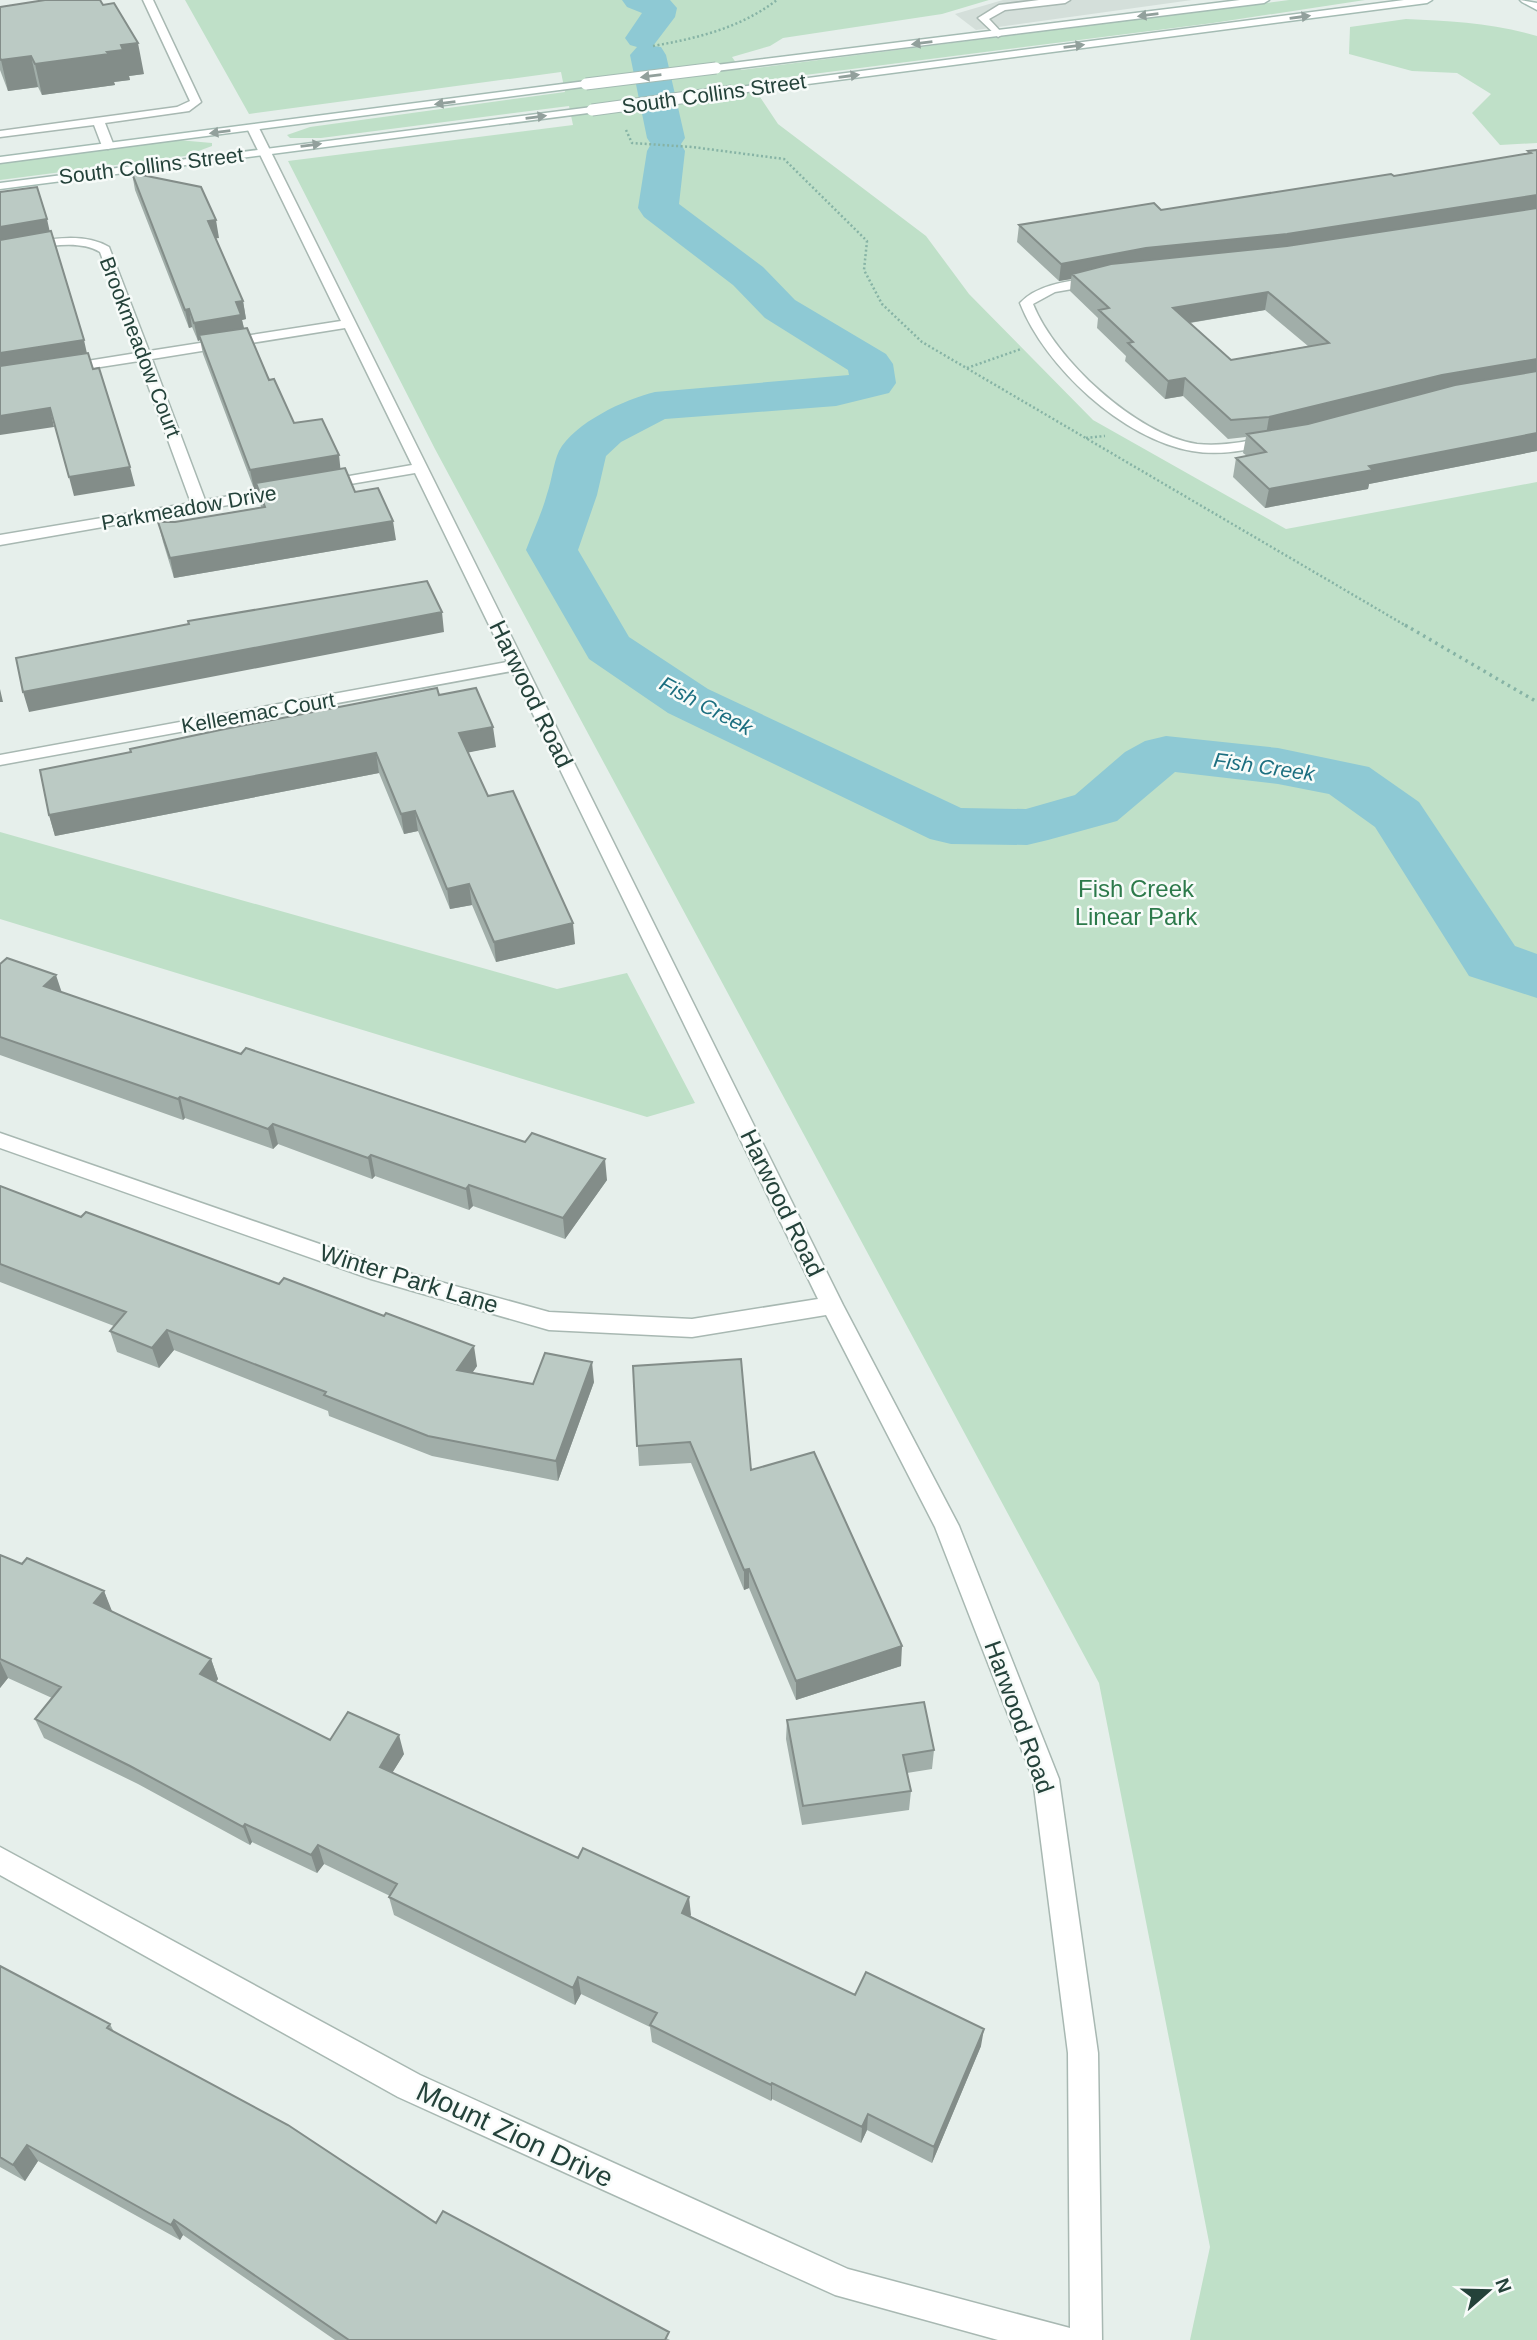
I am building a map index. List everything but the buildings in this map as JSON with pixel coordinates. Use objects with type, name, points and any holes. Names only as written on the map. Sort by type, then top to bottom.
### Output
[{"type":"street","points":[[0,134],[177,110],[189,108],[196,102],[148,0]]},
{"type":"street","points":[[998,34],[983,18],[1003,8],[1065,0]]},
{"type":"street","name":"South Collins Street","points":[[0,160],[1264,0]]},
{"type":"street","name":"South Collins Street","points":[[0,186],[1427,0]]},
{"type":"street","points":[[1525,0],[1537,7]]},
{"type":"street","points":[[99,121],[108,146]]},
{"type":"street","name":"Harwood Road","points":[[253,128],[347,324],[832,1305],[947,1526],[1046,1779],[1083,2053],[1086,2340]]},
{"type":"street","name":"Brookmeadow Court","points":[[0,252],[74,242],[100,245],[105,250],[200,506]]},
{"type":"street","points":[[1110,279],[1059,287],[1036,294],[1026,303],[1031,321],[1095,395],[1172,443],[1195,448],[1242,446],[1291,436]]},
{"type":"street","points":[[52,370],[347,324]]},
{"type":"street","name":"Parkmeadow Drive","points":[[0,540],[419,468]]},
{"type":"street","name":"Kelleemac Court","points":[[0,760],[516,665]]},
{"type":"street","name":"Winter Park Lane","points":[[0,1140],[379,1273],[549,1321],[692,1328],[832,1305]]},
{"type":"street","name":"Mount Zion Drive","points":[[0,1860],[409,2086],[821,2273],[846,2284],[1059,2340]]},
{"type":"path","points":[[642,48],[703,37],[757,17],[777,0]]},
{"type":"path","points":[[625,120],[626,133],[632,143],[692,147],[783,159],[867,241],[864,270],[881,304],[922,342],[1537,702]]},
{"type":"path","points":[[966,368],[1020,351],[1023,342]]},
{"type":"shaded area","points":[[1003,0],[1192,0],[976,30],[955,14]]},
{"type":"green space","name":"Fish Creek Linear Park","points":[[185,0],[989,0],[942,14],[783,38],[770,46],[732,57],[741,70],[1289,0],[1365,0],[1213,23],[750,82],[778,124],[926,236],[969,294],[1093,420],[1286,529],[1537,482],[1537,2340],[1190,2340],[1210,2247],[1099,1683],[435,449],[288,161],[573,125],[569,106],[321,138],[290,138],[287,135],[310,127],[565,92],[561,72],[249,114]]},
{"type":"green space","points":[[1406,19],[1488,25],[1537,36],[1537,143],[1500,145],[1472,113],[1491,94],[1457,73],[1412,71],[1349,54],[1350,27]]},
{"type":"green space","points":[[178,140],[212,143],[212,146],[185,156],[0,180],[0,163]]},
{"type":"green space","points":[[0,832],[557,989],[627,973],[695,1103],[647,1117],[0,919]]},
{"type":"waterway","name":"Fish Creek","points":[[639,0],[660,8],[658,17],[642,38]]},
{"type":"waterway","name":"Fish Creek","points":[[648,55],[666,138]]},
{"type":"waterway","name":"Fish Creek","points":[[666,151],[658,208],[748,276],[780,309],[870,364],[873,383],[836,392],[655,406],[604,432],[583,452],[572,495],[552,550],[608,647],[688,701],[951,826],[1027,827],[1096,808],[1146,764],[1166,753],[1278,766],[1348,780],[1398,815],[1492,961],[1537,977]]}]
